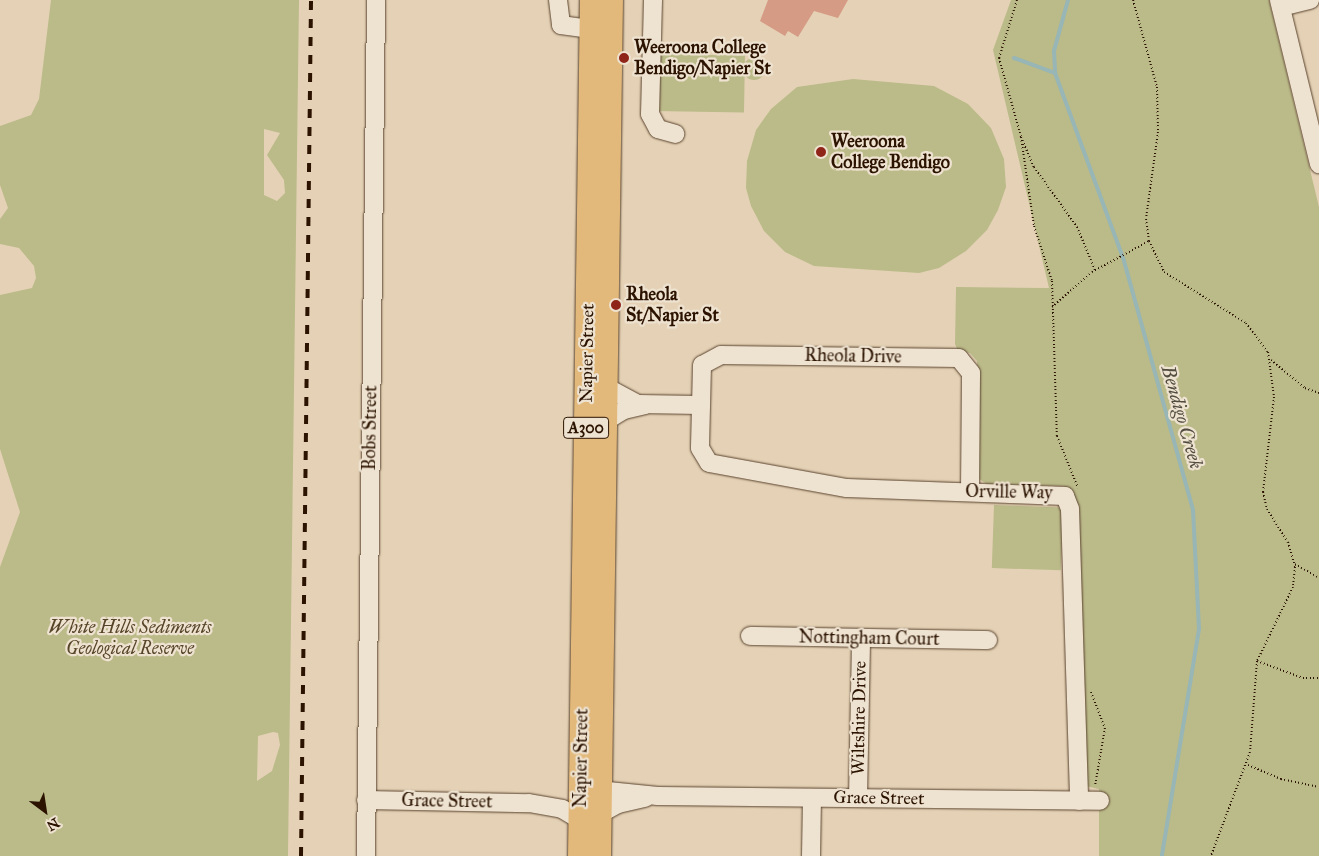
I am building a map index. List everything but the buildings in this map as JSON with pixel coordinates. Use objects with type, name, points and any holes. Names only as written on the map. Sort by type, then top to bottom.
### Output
[{"type":"highway","name":"Napier Street","points":[[590,787],[595,393],[590,57],[592,0]]},
{"type":"highway","name":"Napier Street","points":[[580,856],[589,818],[604,422],[595,393],[605,310],[610,0]]},
{"type":"highway","points":[[586,856],[590,787]]},
{"type":"highway","name":"Napier Street","points":[[589,818],[598,856]]},
{"type":"street","name":"Bobs Street","points":[[366,856],[376,0]]},
{"type":"street","points":[[558,0],[562,24],[591,29]]},
{"type":"street","points":[[590,57],[599,31],[599,0]]},
{"type":"street","points":[[653,0],[650,114],[658,129],[675,134]]},
{"type":"street","points":[[1310,0],[1280,4],[1319,164]]},
{"type":"street","name":"Rheola Drive","points":[[700,405],[702,365],[714,356],[959,358],[971,373],[970,491]]},
{"type":"street","points":[[595,393],[651,405],[700,405]]},
{"type":"street","points":[[604,422],[624,410],[651,405]]},
{"type":"street","name":"Orville Way","points":[[700,405],[701,453],[709,463],[847,488],[1054,492],[1065,496],[1069,503],[1091,801]]},
{"type":"street","name":"Nottingham Court","points":[[750,636],[988,640]]},
{"type":"street","name":"Wiltshire Drive","points":[[858,798],[860,638]]},
{"type":"street","name":"Grace Street","points":[[529,803],[565,796],[590,787],[658,796],[1091,801]]},
{"type":"street","name":"Grace Street","points":[[366,800],[529,803],[562,809],[589,818],[618,804],[658,796]]},
{"type":"street","points":[[811,856],[812,798]]},
{"type":"path","points":[[1017,0],[999,58],[1020,137],[1034,226],[1052,281],[1057,436],[1080,491]]},
{"type":"path","points":[[1133,0],[1157,87],[1158,132],[1146,219],[1149,241],[1164,272],[1246,323],[1271,360],[1305,388],[1319,393]]},
{"type":"path","points":[[1020,137],[1034,167],[1077,227],[1097,269]]},
{"type":"path","points":[[1052,307],[1097,269],[1149,241]]},
{"type":"path","points":[[1211,856],[1247,764],[1257,661],[1293,587],[1295,564],[1288,542],[1267,509],[1264,492],[1274,397],[1271,360]]},
{"type":"path","points":[[1295,564],[1319,578]]},
{"type":"path","points":[[1257,661],[1303,678],[1319,678]]},
{"type":"path","points":[[1090,687],[1105,728],[1091,801]]},
{"type":"path","points":[[1247,764],[1281,779],[1319,787]]},
{"type":"green space","name":"White Hills Sediments Geological Reserve","points":[[51,0],[299,0],[288,856],[0,856],[0,567],[20,512],[0,449],[0,295],[32,288],[36,278],[34,266],[19,248],[0,244],[0,219],[8,208],[0,185],[0,126],[31,115],[39,99]],"holes":[[[264,129],[280,133],[267,155],[284,180],[285,193],[277,201],[264,195]],[[273,732],[278,733],[280,745],[272,771],[257,781],[258,736]]]},
{"type":"green space","points":[[1011,0],[1269,0],[1319,207],[1319,856],[1099,856],[1099,789],[1086,786],[1074,496],[1064,486],[987,484],[979,479],[977,361],[970,353],[958,351],[955,344],[956,287],[1049,288],[993,50]]},
{"type":"green space","points":[[655,54],[745,56],[744,113],[654,111]]},
{"type":"green space","points":[[754,58],[762,61],[765,69],[762,77],[754,80],[746,77],[743,69],[746,61]]},
{"type":"green space","points":[[853,79],[934,86],[968,104],[991,128],[1004,159],[1006,187],[998,210],[987,230],[966,251],[939,268],[919,273],[814,266],[785,252],[764,231],[751,206],[746,188],[747,161],[756,130],[771,109],[797,87]]},
{"type":"green space","points":[[994,505],[1063,507],[1061,570],[992,568]]},
{"type":"waterway","name":"Bendigo Creek","points":[[1068,0],[1054,51],[1055,73],[1124,261],[1193,510],[1199,629],[1162,856]]},
{"type":"waterway","points":[[1014,58],[1055,73]]},
{"type":"railway","points":[[301,856],[311,0]]},
{"type":"place","name":"Weeroona College Bendigo/Napier St","points":[[624,58]]},
{"type":"place","name":"Weeroona College Bendigo","points":[[821,152]]},
{"type":"place","name":"Rheola St/Napier St","points":[[616,305]]}]
